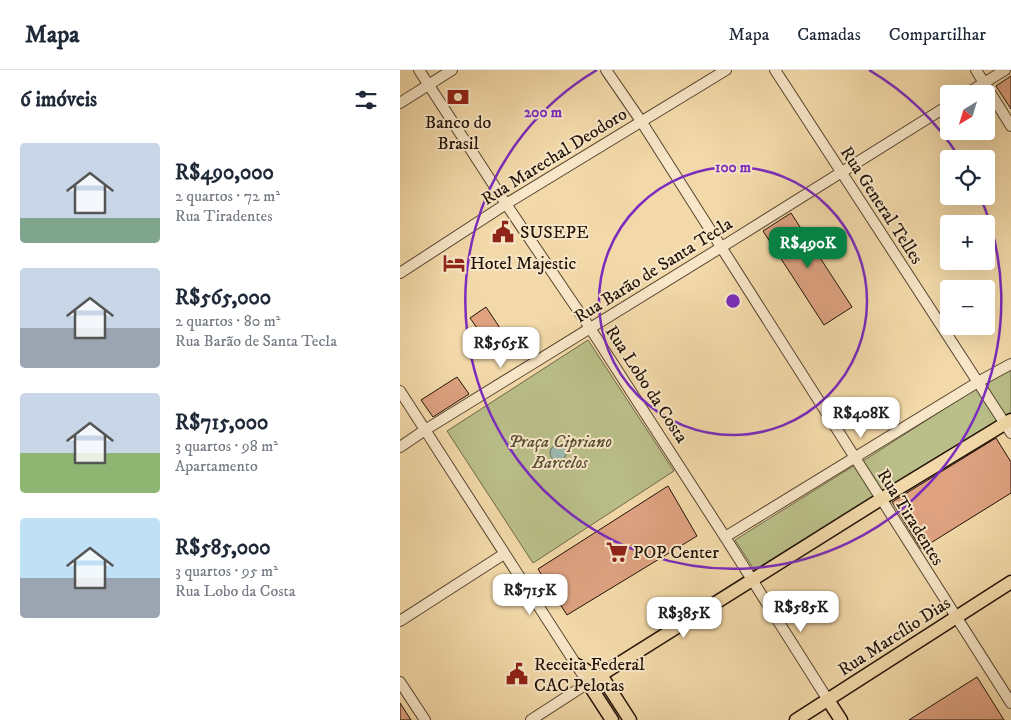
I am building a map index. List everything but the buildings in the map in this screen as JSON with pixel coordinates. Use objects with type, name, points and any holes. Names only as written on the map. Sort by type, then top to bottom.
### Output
[{"type":"main road","points":[[612,720],[588,682],[881,499],[1009,425]]},
{"type":"main road","name":"Rua Marcílio Dias","points":[[796,720],[1011,582]]},
{"type":"main road","points":[[576,665],[592,674],[601,675]]},
{"type":"main road","points":[[601,675],[630,720]]},
{"type":"main road","name":"Rua Lobo da Costa","points":[[828,700],[841,720]]},
{"type":"street","name":"Rua Lobo da Costa","points":[[419,70],[506,204],[590,328],[828,700]]},
{"type":"street","points":[[400,103],[452,70]]},
{"type":"street","name":"Rua Tiradentes","points":[[606,70],[1011,703]]},
{"type":"street","name":"Rua Marechal Deodoro","points":[[400,272],[506,204],[726,70]]},
{"type":"street","name":"Rua General Telles","points":[[775,70],[978,382],[1009,425]]},
{"type":"street","points":[[976,70],[1011,126]]},
{"type":"street","points":[[981,85],[1005,70]]},
{"type":"street","name":"Rua Barão de Santa Tecla","points":[[400,448],[425,430],[940,111]]},
{"type":"street","points":[[725,537],[978,382],[1011,364]]},
{"type":"street","points":[[400,392],[588,682],[530,720]]},
{"type":"street","points":[[400,621],[504,554]]},
{"type":"street","points":[[400,682],[425,720]]},
{"type":"green space","name":"Praça Cipriano Barcelos","points":[[588,340],[674,471],[533,563],[447,431]]},
{"type":"green space","points":[[1011,369],[1011,416],[1006,419],[984,383]]},
{"type":"green space","points":[[977,388],[999,422],[884,493],[863,461]]},
{"type":"green space","points":[[855,465],[875,498],[755,571],[735,540]]},
{"type":"water","points":[[558,445],[564,447],[566,453],[564,459],[558,461],[552,459],[550,453],[552,447]]},
{"type":"place","name":"Banco do Brasil","points":[[458,97]]},
{"type":"place","name":"SUSEPE","points":[[503,232]]},
{"type":"place","name":"Hotel Majestic","points":[[454,263]]},
{"type":"place","name":"POP Center","points":[[617,552]]},
{"type":"place","name":"Receita Federal CAC Pelotas","points":[[517,674]]}]
